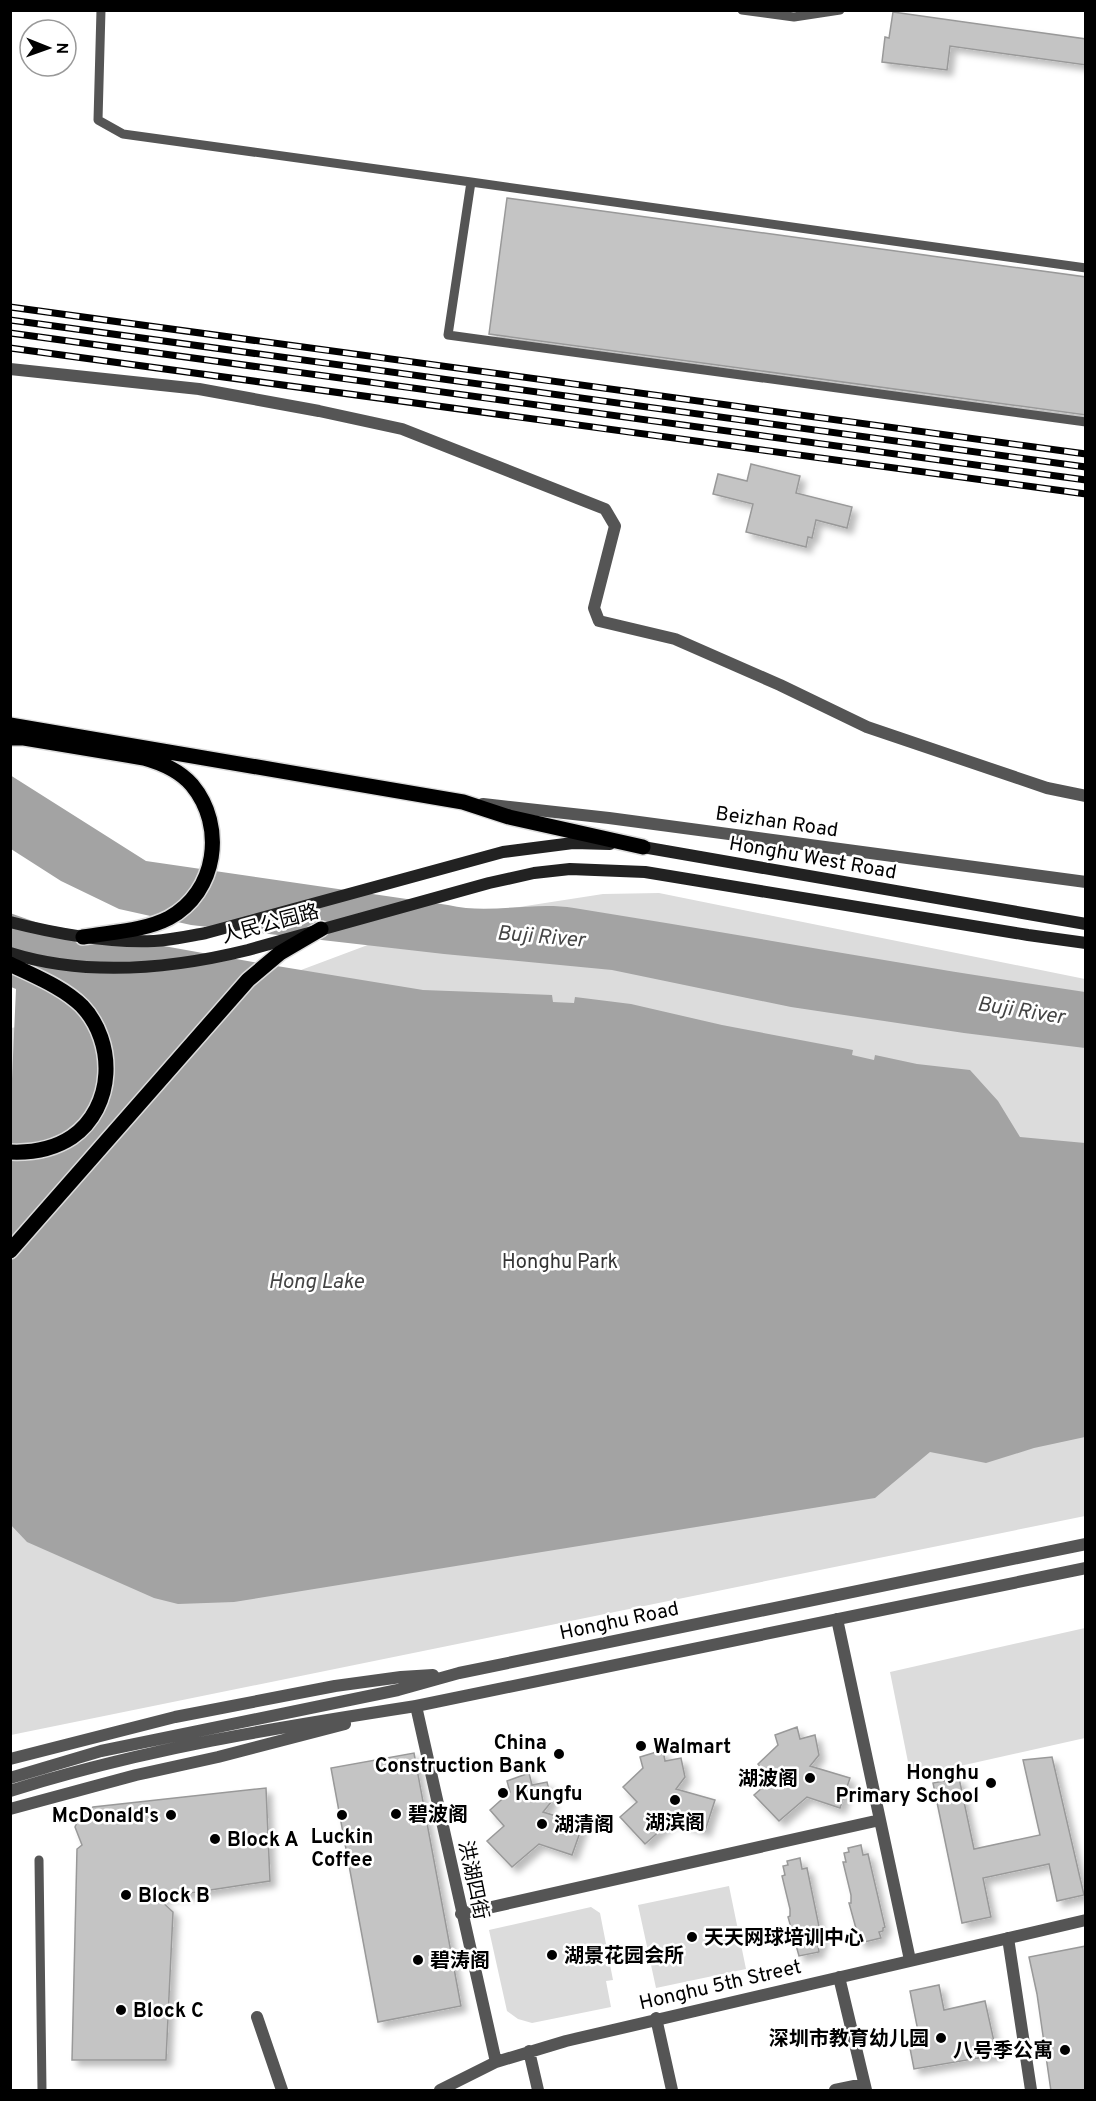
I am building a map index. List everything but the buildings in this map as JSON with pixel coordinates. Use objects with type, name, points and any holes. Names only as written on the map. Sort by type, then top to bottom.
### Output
[{"type":"main road","points":[[10,725],[152,760],[179,773],[192,785],[205,805],[213,838],[208,874],[200,888],[183,907],[170,917],[152,925],[83,937]]},
{"type":"main road","points":[[10,738],[94,744],[463,802],[509,817],[643,847]]},
{"type":"main road","name":"Honghu West Road","points":[[532,847],[573,843],[643,847],[1086,924]]},
{"type":"main road","name":"人民公园路","points":[[10,922],[83,937],[119,941],[155,941],[206,933],[503,852],[532,847]]},
{"type":"main road","name":"人民公园路","points":[[10,953],[71,965],[125,968],[211,959],[489,883],[534,873],[570,869],[645,872],[1086,943]]},
{"type":"main road","points":[[10,1251],[248,980],[280,953],[321,929]]},
{"type":"main road","points":[[10,964],[64,992],[82,1007],[95,1025],[105,1050],[107,1077],[101,1100],[89,1120],[74,1136],[39,1150],[10,1152]]},
{"type":"street","points":[[10,369],[199,389],[319,411],[402,429],[528,478],[605,509],[615,526],[594,608],[599,621],[675,639],[780,685],[867,727],[1047,788],[1086,796]]},
{"type":"street","name":"Beizhan Road","points":[[463,802],[609,818],[1086,882]]},
{"type":"street","name":"Honghu Road","points":[[163,1745],[398,1690],[459,1673],[1086,1544]]},
{"type":"street","points":[[10,1809],[136,1775],[218,1757],[416,1706],[1086,1568]]},
{"type":"street","points":[[837,1619],[910,1960]]},
{"type":"street","points":[[10,1759],[176,1717],[281,1696],[400,1677],[459,1673]]},
{"type":"street","points":[[10,1778],[101,1751],[163,1745],[416,1706]]},
{"type":"street","name":"洪湖四街","points":[[416,1706],[496,2062]]},
{"type":"street","points":[[10,1791],[163,1745]]},
{"type":"street","points":[[461,1914],[880,1820]]},
{"type":"street","name":"Honghu 5th Street","points":[[440,2091],[496,2062],[529,2051],[656,2018],[1086,1920]]},
{"type":"street","points":[[1008,1938],[1031,2091]]},
{"type":"street","points":[[835,2091],[865,2087],[839,1977]]},
{"type":"street","points":[[257,2017],[282,2091]]},
{"type":"street","points":[[656,2018],[672,2091]]},
{"type":"street","points":[[529,2051],[538,2091]]},
{"type":"lane","points":[[101,10],[98,120],[123,134],[1086,268]]},
{"type":"lane","points":[[742,10],[794,17],[840,10]]},
{"type":"lane","points":[[471,182],[448,335],[1086,422]]},
{"type":"lane","points":[[39,1860],[42,2091]]},
{"type":"green space","name":"Hong Lake","points":[[659,893],[1085,979],[1085,1516],[11,1735],[11,1028],[277,979],[381,940],[494,911],[603,894]]},
{"type":"green space","points":[[1085,1628],[1085,1738],[911,1777],[890,1672]]},
{"type":"green space","name":"天天网球培训中心","points":[[729,1886],[746,1969],[656,1988],[638,1905]]},
{"type":"green space","name":"湖景花园会所","points":[[591,1907],[600,1913],[613,1980],[606,1981],[611,2007],[532,2023],[518,2019],[507,2011],[489,1930]]},
{"type":"water","name":"Buji River","points":[[10,775],[146,861],[464,908],[558,906],[574,908],[1085,992],[1085,1048],[964,1033],[791,1007],[612,970],[444,954],[191,925],[119,909],[61,881],[11,849]]},
{"type":"water","name":"Hong Lake","points":[[10,913],[41,924],[423,990],[552,995],[553,1002],[574,1003],[575,997],[631,1004],[722,1025],[853,1050],[852,1055],[874,1060],[875,1055],[917,1064],[970,1070],[998,1101],[1020,1137],[1085,1143],[1085,1437],[1034,1448],[986,1463],[930,1452],[875,1498],[234,1602],[178,1604],[154,1598],[27,1542],[10,1524],[10,1124],[16,989],[11,987]]},
{"type":"railway","points":[[10,307],[1086,454]]},
{"type":"railway","points":[[10,320],[1086,467]]},
{"type":"railway","points":[[10,333],[1086,480]]},
{"type":"railway","points":[[10,348],[1086,494]]},
{"type":"place","name":"Walmart","points":[[641,1746]]},
{"type":"place","name":"China Construction Bank","points":[[559,1754]]},
{"type":"place","name":"湖波阁","points":[[810,1778]]},
{"type":"place","name":"Honghu Primary School","points":[[991,1783]]},
{"type":"place","name":"Kungfu","points":[[503,1793]]},
{"type":"place","name":"湖滨阁","points":[[675,1800]]},
{"type":"place","name":"碧波阁","points":[[396,1814]]},
{"type":"place","name":"McDonald's","points":[[171,1815]]},
{"type":"place","name":"Luckin Coffee","points":[[342,1815]]},
{"type":"place","name":"湖清阁","points":[[542,1824]]},
{"type":"place","name":"Block A","points":[[215,1839]]},
{"type":"place","name":"Block B","points":[[126,1895]]},
{"type":"place","name":"天天网球培训中心","points":[[692,1937]]},
{"type":"place","name":"湖景花园会所","points":[[552,1955]]},
{"type":"place","name":"碧涛阁","points":[[418,1960]]},
{"type":"place","name":"Block C","points":[[121,2010]]},
{"type":"place","name":"深圳市教育幼儿园","points":[[941,2038]]},
{"type":"place","name":"八号季公寓","points":[[1065,2050]]},
{"type":"park label","name":"Honghu Park","points":[[560,1261]]}]
